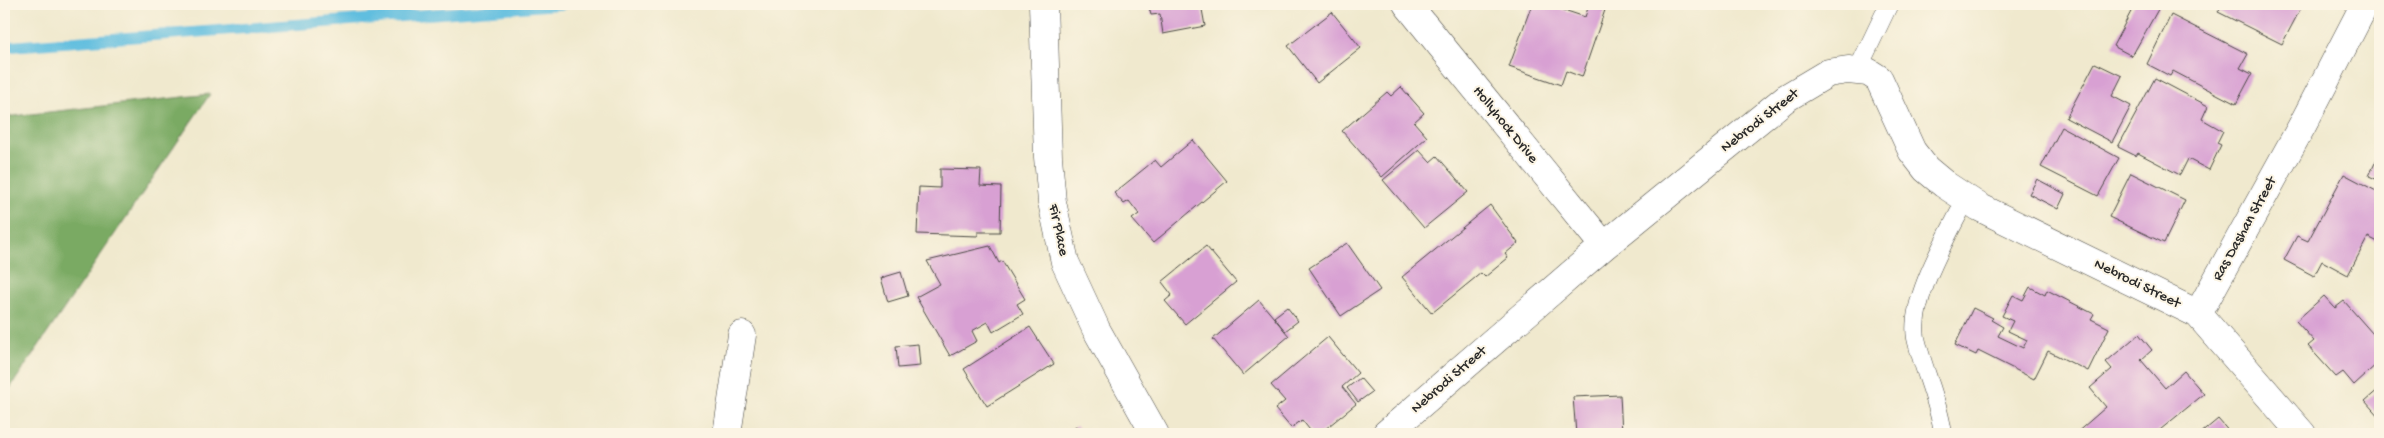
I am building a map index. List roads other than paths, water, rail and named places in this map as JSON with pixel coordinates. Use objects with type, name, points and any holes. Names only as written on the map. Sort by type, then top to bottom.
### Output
[{"type":"street","name":"Fir Place","points":[[1044,4],[1048,157],[1052,202],[1065,262],[1096,329],[1156,434]]},
{"type":"street","name":"Hollyhock Drive","points":[[1407,4],[1604,246]]},
{"type":"street","name":"Ras Dashan Street","points":[[2198,314],[2303,124],[2366,4]]},
{"type":"street","name":"Nebrodi Street","points":[[1386,434],[1604,246],[1786,98],[1828,73],[1868,72],[1879,79],[1912,151],[1926,169],[1966,199],[2198,314]]},
{"type":"street","points":[[2198,314],[2302,434]]},
{"type":"street","points":[[727,434],[742,336]]},
{"type":"lane","points":[[1857,71],[1889,4]]},
{"type":"lane","points":[[1943,434],[1916,336],[1916,315],[1921,294],[1966,199]]},
{"type":"waterway","points":[[4,47],[564,4]]}]
